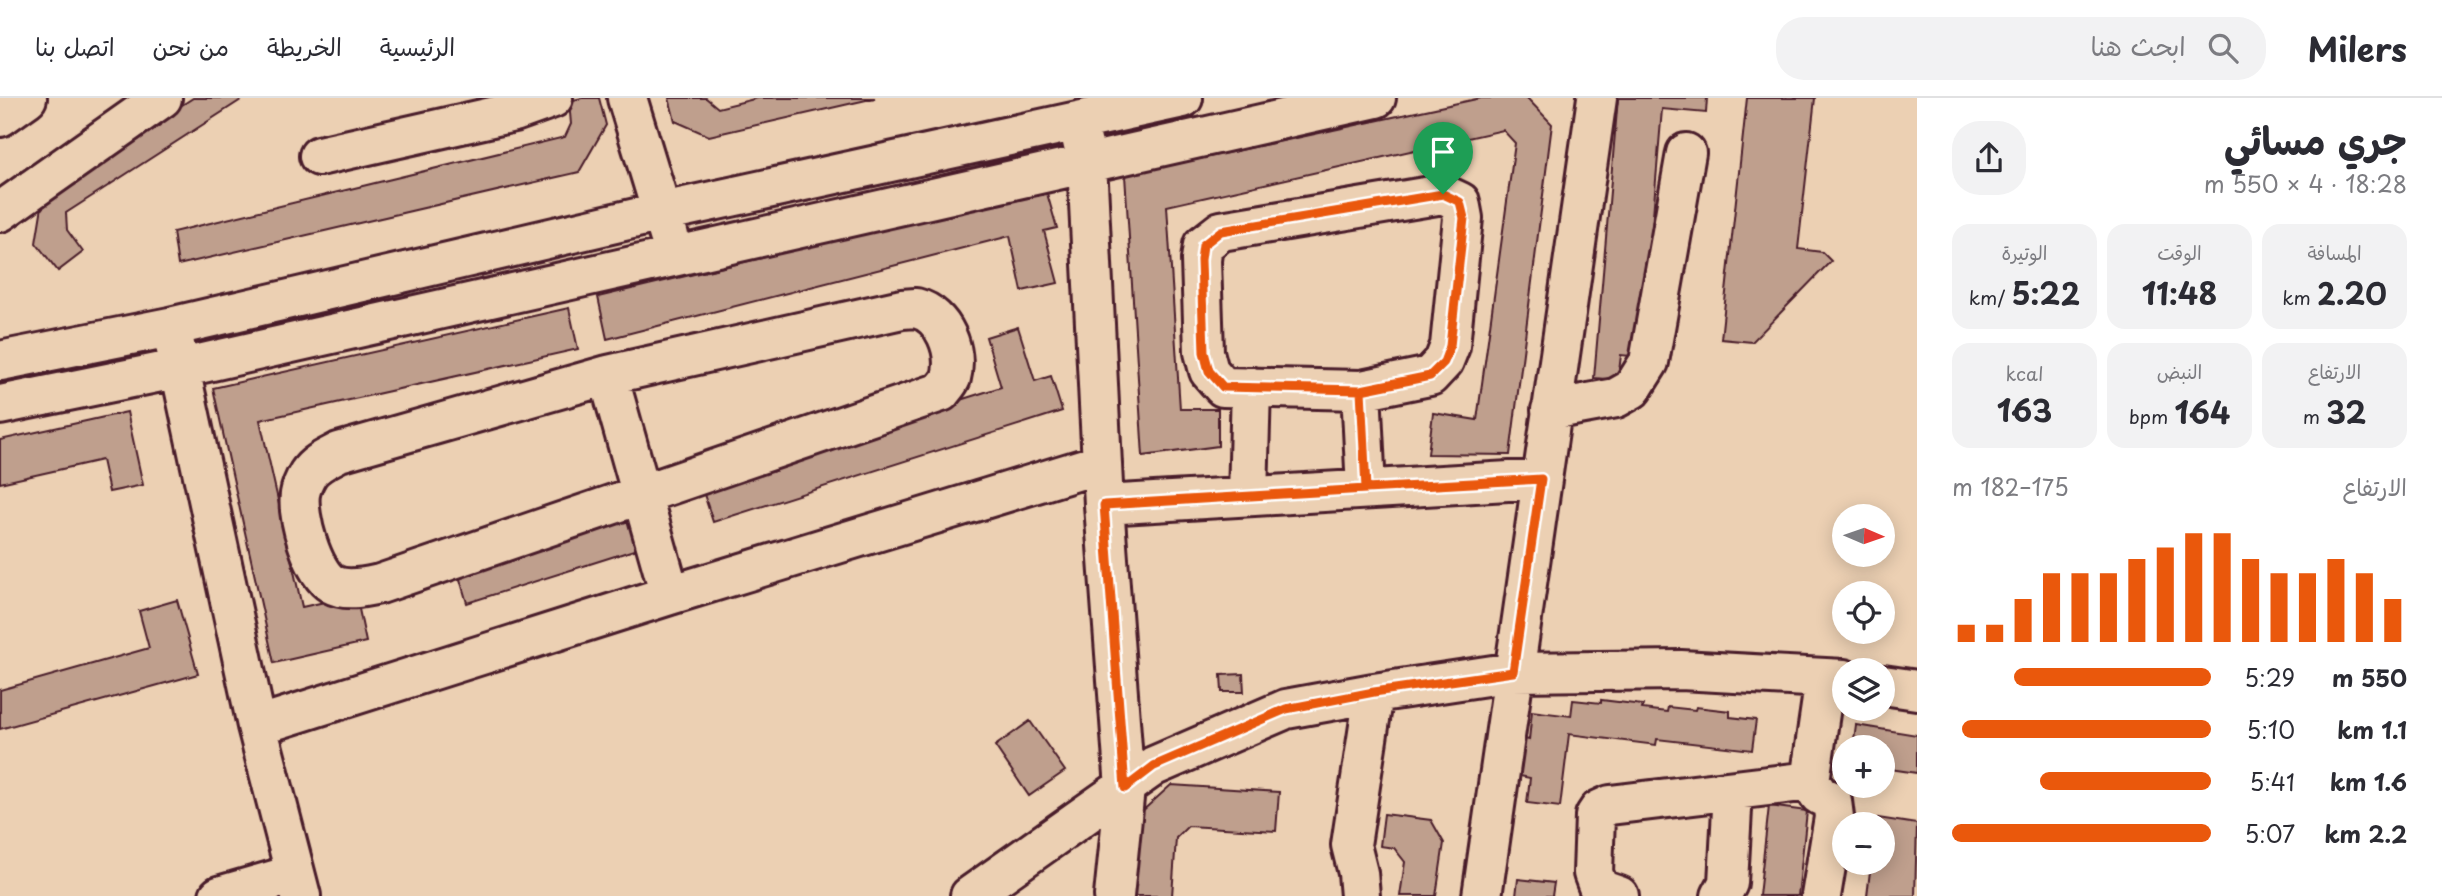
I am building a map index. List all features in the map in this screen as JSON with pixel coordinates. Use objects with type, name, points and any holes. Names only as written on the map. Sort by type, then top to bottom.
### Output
[{"type":"street","points":[[0,117],[27,98]]},
{"type":"street","points":[[0,212],[163,98]]},
{"type":"street","points":[[320,156],[514,112],[553,98]]},
{"type":"street","points":[[628,98],[674,255]]},
{"type":"street","points":[[0,361],[170,327],[662,212],[1075,109],[1182,98]]},
{"type":"street","points":[[0,405],[181,369],[674,255],[1376,98]]},
{"type":"street","points":[[1482,896],[1597,98]]},
{"type":"street","points":[[1075,109],[1087,163],[1104,505],[1125,788],[1114,896]]},
{"type":"street","points":[[1551,410],[1616,398],[1632,389],[1648,362],[1686,153]]},
{"type":"street","points":[[1443,194],[1460,202],[1464,218],[1450,346],[1444,362],[1430,376],[1361,390],[1223,387],[1209,371],[1204,352],[1201,260],[1203,245],[1221,231],[1247,226],[1443,194]]},
{"type":"street","points":[[916,307],[928,311],[947,334],[951,353],[951,380],[941,392],[641,494],[380,584],[355,589],[333,585],[322,575],[309,550],[300,494],[314,466],[339,452],[608,375],[916,307]]},
{"type":"street","points":[[170,327],[257,726],[298,885],[219,896]]},
{"type":"street","points":[[608,375],[670,596]]},
{"type":"street","points":[[1248,496],[1251,387]]},
{"type":"street","points":[[1361,390],[1366,489]]},
{"type":"street","points":[[257,726],[1102,463]]},
{"type":"street","points":[[1104,505],[1541,479]]},
{"type":"street","points":[[970,896],[1154,766],[1286,709],[1374,692],[1513,672],[1681,670],[1832,679]]},
{"type":"street","points":[[1895,687],[1917,690]]},
{"type":"street","points":[[1821,896],[1835,817],[1832,801],[1819,795],[1810,781],[1832,691]]},
{"type":"street","points":[[1360,896],[1351,845],[1374,692]]},
{"type":"street","points":[[1619,896],[1599,889],[1592,873],[1595,816],[1600,810],[1611,805],[1810,781]]},
{"type":"street","points":[[1721,896],[1728,884],[1733,790]]},
{"type":"building","points":[[193,98],[244,98],[66,213],[67,230],[83,252],[58,271],[36,243],[44,194]]},
{"type":"building","points":[[599,98],[606,125],[579,172],[178,265],[173,232],[565,137],[571,124],[569,101]]},
{"type":"building","points":[[669,98],[706,98],[718,108],[758,98],[875,98],[709,136],[675,121]]},
{"type":"building","points":[[1481,98],[1527,98],[1552,124],[1510,455],[1428,454],[1433,413],[1477,420],[1515,143],[1503,130],[1167,206],[1180,409],[1218,409],[1218,446],[1143,456],[1125,175]]},
{"type":"building","points":[[1618,98],[1707,98],[1706,113],[1662,109],[1641,357],[1621,355],[1618,380],[1594,378]]},
{"type":"building","points":[[1747,98],[1815,98],[1798,249],[1822,252],[1831,261],[1752,342],[1721,339]]},
{"type":"building","points":[[1046,190],[1057,228],[1044,231],[1058,283],[1022,291],[1010,236],[607,339],[598,297]]},
{"type":"building","points":[[569,308],[578,349],[260,420],[302,607],[356,595],[366,642],[274,663],[213,388]]},
{"type":"building","points":[[1018,327],[1035,381],[1051,376],[1062,411],[713,522],[700,482],[1001,387],[986,337]]},
{"type":"building","points":[[127,412],[143,485],[109,492],[102,460],[0,483],[0,440]]},
{"type":"building","points":[[626,515],[637,549],[467,603],[457,569]]},
{"type":"building","points":[[177,600],[198,674],[0,729],[0,690],[149,648],[139,611]]},
{"type":"building","points":[[1243,674],[1244,692],[1222,692],[1221,675]]},
{"type":"building","points":[[1573,700],[1643,705],[1642,709],[1667,712],[1668,707],[1730,711],[1730,717],[1756,720],[1752,750],[1657,739],[1656,745],[1569,734],[1560,807],[1527,803],[1530,778],[1520,776],[1525,739],[1529,740],[1532,711],[1571,716]]},
{"type":"building","points":[[1030,721],[1065,771],[1029,796],[995,746]]},
{"type":"building","points":[[1856,725],[1917,735],[1917,773],[1895,770],[1895,735],[1855,735]]},
{"type":"building","points":[[1171,785],[1279,792],[1276,831],[1188,826],[1176,838],[1172,896],[1132,896],[1139,814]]},
{"type":"building","points":[[1769,806],[1807,811],[1798,896],[1759,896]]},
{"type":"building","points":[[1384,814],[1431,820],[1444,843],[1436,896],[1400,896],[1405,862],[1394,848],[1380,846]]},
{"type":"building","points":[[1895,821],[1917,824],[1915,896],[1867,896],[1870,875],[1895,875]]},
{"type":"building","points":[[1518,879],[1554,883],[1552,896],[1516,896]]},
{"type":"route","points":[[1443,194],[1221,231],[1203,245],[1201,260],[1204,352],[1209,371],[1223,387],[1361,390],[1366,489],[1541,479],[1513,672],[1374,692],[1286,709],[1154,766],[1125,788],[1104,505],[1366,489],[1361,390],[1430,376],[1444,362],[1450,346],[1464,218],[1460,202],[1443,194]]}]
